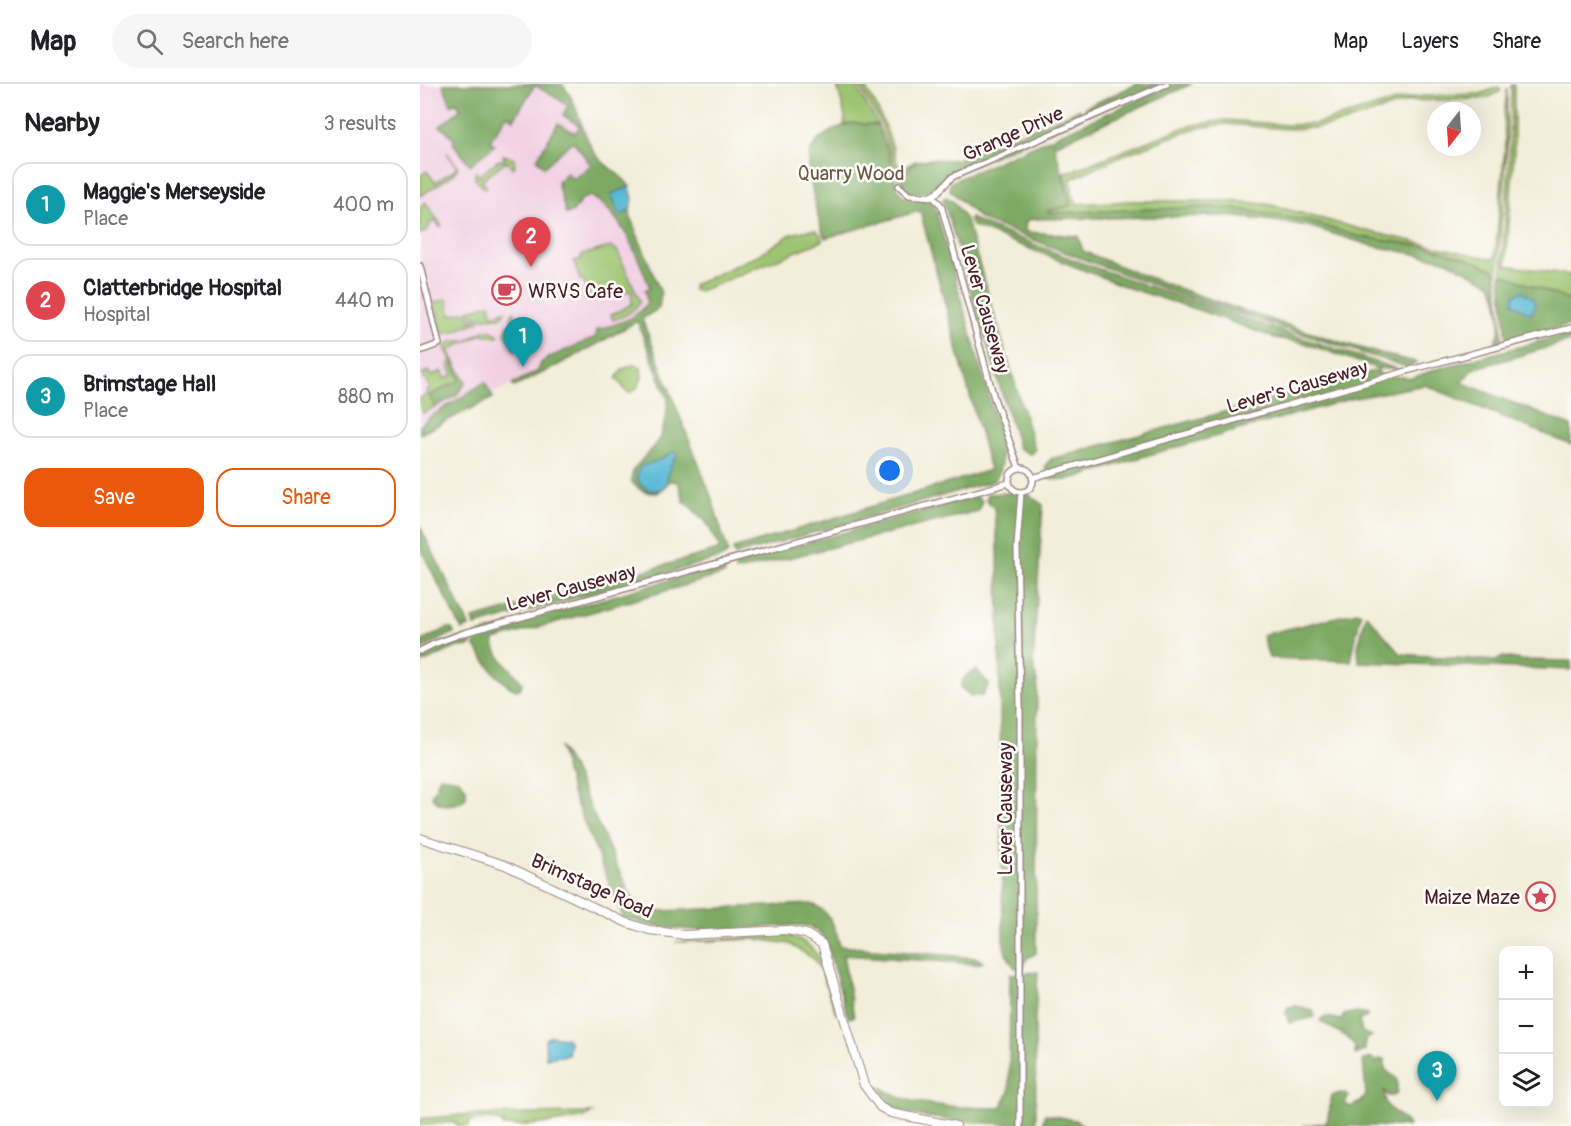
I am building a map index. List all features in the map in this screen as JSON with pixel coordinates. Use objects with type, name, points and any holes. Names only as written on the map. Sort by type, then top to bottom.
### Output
[{"type":"main road","name":"Brimstage Road","points":[[420,838],[505,865],[625,922],[649,930],[684,935],[787,930],[806,934],[822,944],[864,1085],[879,1107],[891,1113],[956,1126]]},
{"type":"street","name":"Grange Drive","points":[[930,196],[941,189],[952,177],[1167,84]]},
{"type":"street","points":[[899,186],[909,195],[930,196],[940,205]]},
{"type":"street","points":[[940,205],[941,189]]},
{"type":"street","name":"Lever Causeway","points":[[940,205],[994,398],[1019,468]]},
{"type":"street","points":[[420,266],[438,344],[420,351]]},
{"type":"street","name":"Lever's Causeway","points":[[1032,478],[1421,367],[1571,328]]},
{"type":"street","points":[[1019,468],[1026,469],[1032,478],[1031,486],[1021,492],[1009,483],[1010,475],[1019,468]]},
{"type":"street","name":"Lever Causeway","points":[[420,651],[464,633],[1009,483]]},
{"type":"street","name":"Lever Causeway","points":[[1020,1126],[1020,705],[1017,547],[1021,492]]},
{"type":"shaded area","points":[[420,84],[557,84],[572,95],[650,288],[645,290],[647,302],[644,308],[624,322],[597,330],[596,337],[548,358],[538,367],[538,370],[491,394],[485,382],[427,419],[420,426]]},
{"type":"green space","points":[[443,84],[562,84],[573,101],[586,138],[596,155],[630,187],[612,194],[620,215],[630,210],[631,219],[661,293],[659,308],[642,319],[711,496],[728,552],[724,557],[475,626],[473,619],[718,550],[720,547],[706,522],[684,501],[678,482],[670,481],[658,493],[649,493],[631,481],[633,470],[660,439],[668,399],[637,321],[545,372],[514,387],[512,384],[538,371],[541,363],[548,358],[596,337],[597,330],[638,313],[647,302],[645,290],[650,288],[627,236],[611,212],[601,203],[590,196],[582,199],[573,212],[566,214],[557,182],[567,173],[573,179],[591,165],[573,141],[544,167],[537,159],[558,123],[575,133],[580,126],[563,115],[568,105],[535,85],[514,119],[507,115],[490,141],[495,145],[470,165],[453,143],[455,141],[440,126],[461,109],[456,102],[451,105]]},
{"type":"green space","points":[[837,84],[855,84],[878,125],[844,124],[845,117]]},
{"type":"green space","points":[[858,84],[863,84],[879,113],[888,132],[897,164],[904,167],[916,161],[906,173],[903,188],[881,124]]},
{"type":"green space","points":[[1137,84],[1160,84],[1088,115],[1085,113],[1084,108]]},
{"type":"green space","points":[[1174,84],[1192,84],[1054,145],[1071,205],[1048,211],[1048,213],[1210,207],[1245,210],[1309,221],[1357,236],[1429,247],[1493,269],[1497,276],[1503,342],[1496,344],[1500,320],[1496,294],[1490,283],[1445,260],[1369,245],[1308,226],[1266,220],[1223,216],[1033,219],[1026,221],[1025,231],[1078,236],[1083,251],[1181,289],[1348,344],[1417,362],[1407,367],[1200,302],[1083,259],[980,219],[950,190],[950,184],[953,181]]},
{"type":"green space","points":[[1511,84],[1514,84],[1514,153],[1506,265],[1571,275],[1571,301],[1505,275],[1501,276],[1510,152]]},
{"type":"green space","points":[[1498,87],[1501,91],[1489,97],[1409,101],[1342,123],[1315,128],[1288,129],[1226,124],[1193,129],[1123,155],[1071,179],[1072,192],[1077,204],[1128,201],[1230,201],[1267,204],[1367,231],[1492,259],[1495,256],[1505,147],[1504,116],[1507,88],[1507,148],[1497,276],[1493,269],[1429,247],[1357,236],[1309,221],[1245,210],[1210,207],[1047,213],[1068,207],[1071,201],[1063,172],[1074,170],[1187,126],[1226,120],[1288,125],[1315,124],[1403,99],[1480,94]]},
{"type":"green space","points":[[1080,109],[1082,117],[949,176],[929,192],[911,193],[903,188],[903,180],[909,168],[916,161],[955,160]]},
{"type":"green space","name":"Quarry Wood","points":[[855,123],[878,125],[900,193],[911,199],[933,200],[998,429],[1000,469],[994,481],[735,555],[733,549],[990,470],[920,211],[825,238],[818,216],[809,158],[815,144],[821,138],[842,126]]},
{"type":"green space","points":[[447,153],[458,167],[454,174],[420,196],[420,176],[427,171],[435,182],[455,170],[456,165]]},
{"type":"green space","points":[[503,155],[514,158],[515,166],[512,168],[506,161],[482,180],[487,187],[483,188],[475,178],[476,172],[479,176],[497,161],[504,159]]},
{"type":"green space","points":[[946,197],[954,202],[966,220],[1035,450],[1030,454],[1018,448],[943,199]]},
{"type":"green space","points":[[425,202],[442,226],[440,227],[435,220],[427,231],[420,234],[420,206]]},
{"type":"green space","points":[[970,217],[1082,263],[1400,370],[1376,368],[1304,343],[1275,338],[1129,288],[972,226]]},
{"type":"green space","points":[[816,230],[821,235],[822,241],[700,291],[693,290],[693,285],[760,254],[791,234]]},
{"type":"green space","points":[[610,247],[617,250],[640,301],[625,316],[613,320],[611,315],[632,304],[631,291],[614,293],[613,291],[610,294],[586,300],[585,295],[588,294],[584,280],[580,280],[574,261],[582,259],[581,255]]},
{"type":"green space","points":[[1505,275],[1571,301],[1571,325],[1507,341],[1501,278]]},
{"type":"green space","points":[[447,299],[451,315],[467,311],[471,319],[479,321],[444,334],[433,303]]},
{"type":"green space","points":[[490,304],[493,315],[505,311],[502,317],[479,318],[471,314],[469,310]]},
{"type":"green space","points":[[514,311],[523,339],[515,350],[505,333],[508,325],[510,327],[513,323],[511,316]]},
{"type":"green space","points":[[486,330],[499,335],[496,337],[482,334],[449,350],[455,363],[453,365],[461,380],[429,395],[435,407],[423,413],[420,408],[420,398],[428,394],[426,391],[430,389],[422,374],[428,371],[431,376],[441,371],[445,379],[453,375],[448,364],[454,361],[451,360],[444,346],[453,341],[466,341]]},
{"type":"green space","points":[[1571,333],[1571,341],[1473,369],[1461,382],[1571,426],[1571,445],[1425,385],[1350,399],[1145,456],[1086,475],[1065,480],[1048,479],[1045,466],[1051,459],[1378,370],[1380,375],[1412,378],[1436,369]]},
{"type":"green space","points":[[455,363],[466,382],[456,396],[435,407],[429,396],[460,380],[453,364]]},
{"type":"green space","points":[[634,364],[641,367],[642,378],[636,389],[630,393],[616,378],[623,369]]},
{"type":"green space","points":[[485,382],[493,398],[420,434],[420,426],[427,419]]},
{"type":"green space","points":[[987,494],[1028,494],[1043,505],[1033,662],[1037,682],[1036,953],[1026,959],[1023,969],[1015,968],[1006,954],[1003,940],[998,551],[994,507],[986,500]]},
{"type":"green space","points":[[976,496],[982,501],[978,511],[736,571],[735,564],[738,562]]},
{"type":"green space","points":[[420,526],[469,627],[462,630],[420,548]]},
{"type":"green space","points":[[723,566],[725,574],[494,640],[497,652],[522,683],[520,689],[510,687],[496,675],[475,647],[475,635]]},
{"type":"green space","points":[[1357,612],[1361,613],[1351,661],[1269,658],[1262,635]]},
{"type":"green space","points":[[1366,614],[1401,654],[1496,661],[1503,657],[1521,660],[1571,661],[1571,670],[1359,662],[1358,647]]},
{"type":"green space","points":[[447,628],[452,629],[454,633],[420,649],[420,642]]},
{"type":"green space","points":[[470,636],[471,646],[457,647],[420,664],[420,654],[429,648]]},
{"type":"green space","points":[[977,670],[989,684],[982,696],[971,696],[961,688],[961,684],[966,676]]},
{"type":"green space","points":[[559,747],[572,767],[628,890],[635,902],[644,908],[661,911],[810,904],[817,906],[827,914],[834,926],[840,946],[977,958],[983,962],[977,964],[843,955],[854,1017],[848,1018],[826,941],[813,929],[802,925],[689,930],[645,924],[623,917],[572,793]]},
{"type":"green space","points":[[440,776],[459,779],[466,788],[466,798],[448,805],[438,803],[432,796]]},
{"type":"green space","points":[[785,935],[799,939],[817,955],[827,978],[837,1016],[821,971],[814,959],[790,944],[755,939],[675,942]]},
{"type":"green space","points":[[1038,972],[1035,1019],[1036,1124],[943,1119],[907,1113],[891,1105],[880,1087],[901,1098],[925,1103],[1001,1108],[1009,1092],[1010,974]]},
{"type":"green space","points":[[1296,1006],[1313,1010],[1315,1017],[1289,1023],[1286,1014],[1288,1007]]},
{"type":"green space","points":[[1367,1014],[1367,1017],[1359,1020],[1362,1032],[1372,1036],[1365,1040],[1365,1050],[1355,1055],[1355,1046],[1347,1037],[1320,1021],[1327,1017],[1341,1020],[1344,1015]]},
{"type":"green space","points":[[1372,1058],[1376,1063],[1379,1059],[1385,1059],[1385,1069],[1397,1079],[1397,1092],[1394,1096],[1388,1096],[1384,1090],[1385,1102],[1409,1126],[1303,1126],[1327,1122],[1332,1095],[1345,1093],[1349,1096],[1345,1104],[1351,1107],[1360,1102],[1366,1095],[1363,1060]]},
{"type":"green space","points":[[592,1113],[586,1117],[524,1125],[503,1126],[504,1124],[496,1120],[487,1119],[469,1122],[469,1126],[460,1126],[453,1122],[420,1126],[420,1119],[462,1115]]},
{"type":"green space","points":[[1045,1114],[1075,1120],[1084,1126],[1042,1126]]},
{"type":"water","points":[[630,187],[633,199],[630,210],[620,216],[611,194]]},
{"type":"water","points":[[1522,291],[1534,299],[1535,306],[1531,314],[1513,304],[1514,295]]},
{"type":"water","points":[[673,452],[677,455],[664,487],[651,490],[642,486],[637,477],[640,467],[662,459]]},
{"type":"water","points":[[551,1036],[566,1038],[570,1042],[568,1055],[546,1058],[545,1039]]},
{"type":"place","name":"Clatterbridge Hospital","points":[[531,267]]},
{"type":"place","name":"WRVS Cafe","points":[[507,291]]},
{"type":"place","name":"Maggie's Merseyside","points":[[523,367]]},
{"type":"place","name":"Maize Maze","points":[[1541,897]]},
{"type":"place","name":"Brimstage Hall","points":[[1437,1101]]}]
